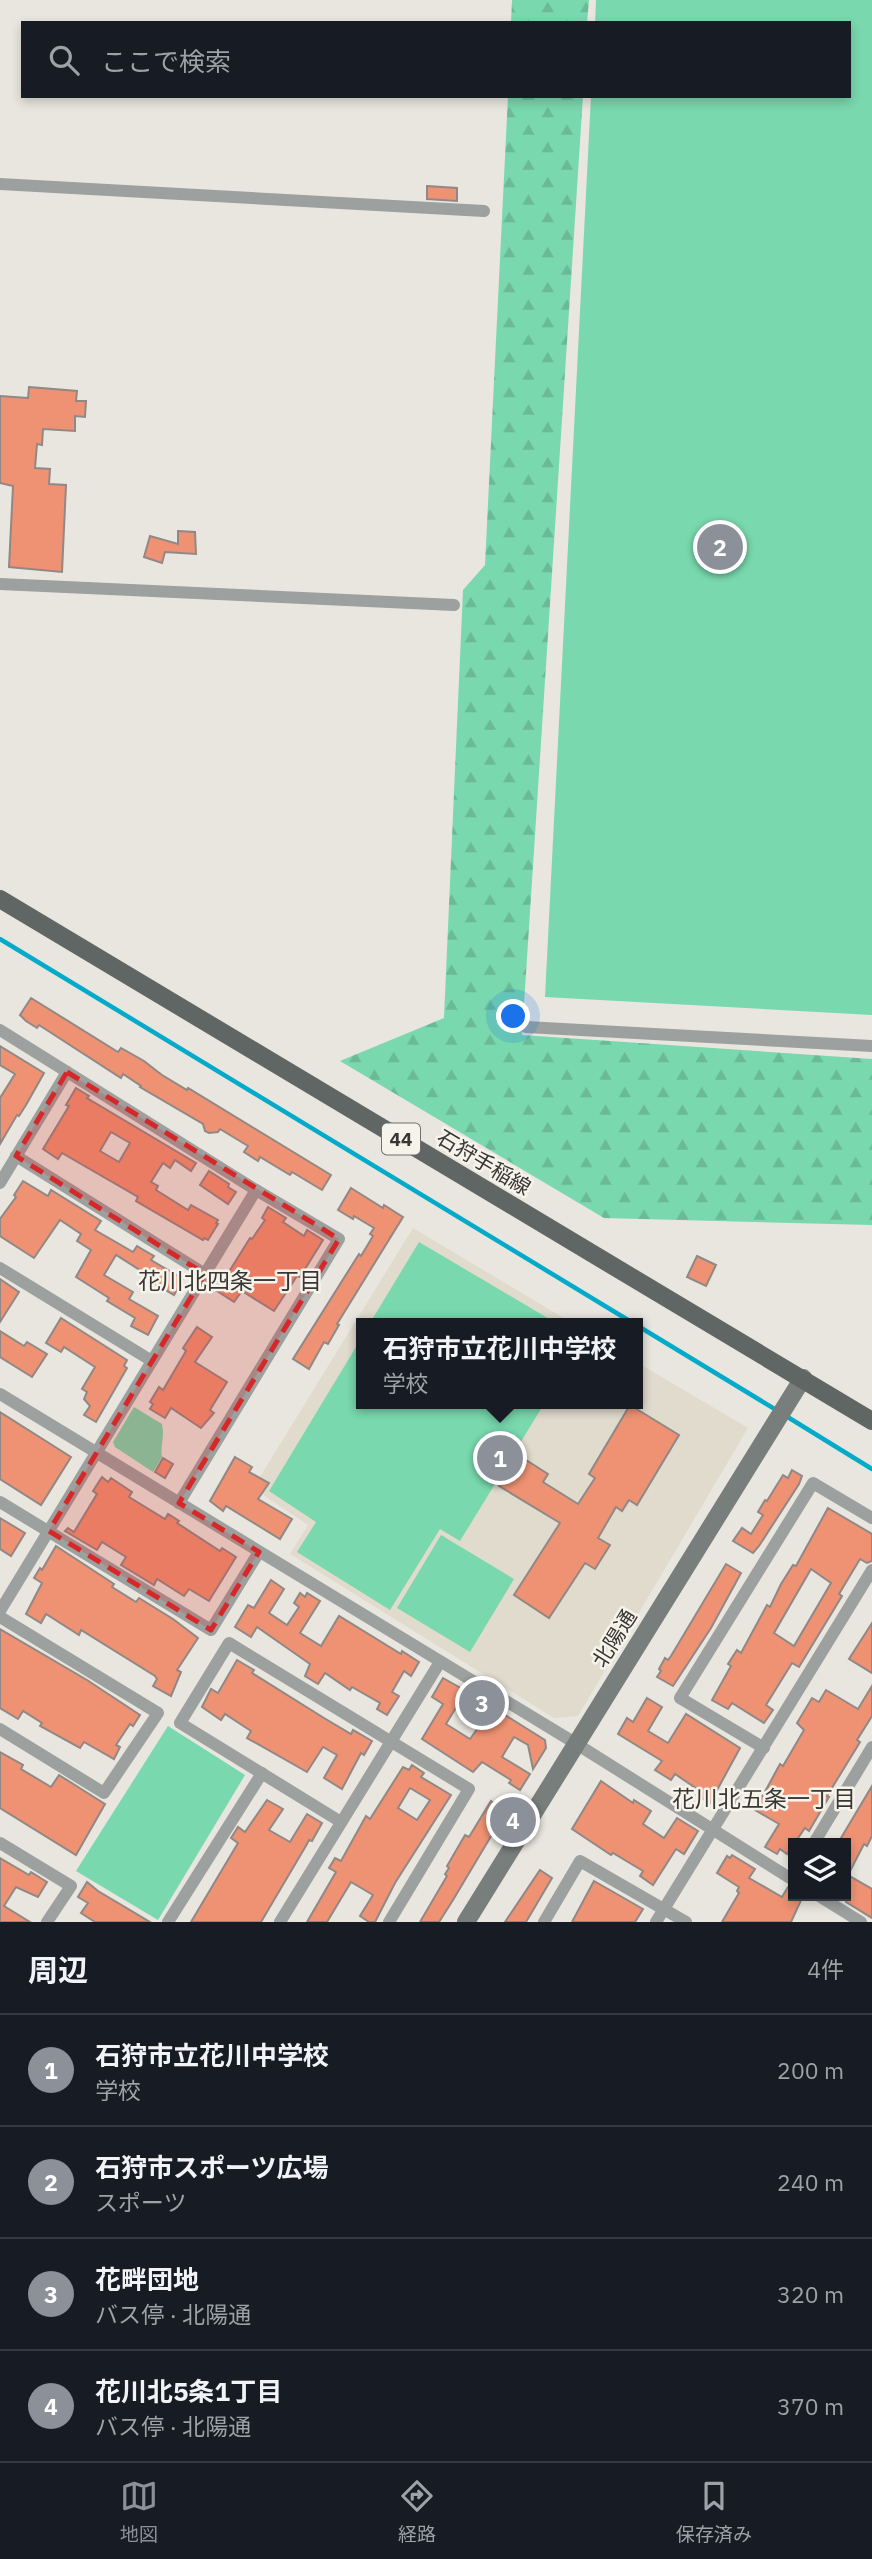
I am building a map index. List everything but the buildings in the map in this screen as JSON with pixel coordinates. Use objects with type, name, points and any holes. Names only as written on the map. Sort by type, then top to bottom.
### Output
[{"type":"main road","name":"石狩手稲線","points":[[0,899],[872,1421]]},
{"type":"street","points":[[0,184],[484,211]]},
{"type":"street","points":[[0,584],[454,605]]},
{"type":"street","points":[[526,1027],[872,1046]]},
{"type":"street","points":[[0,1030],[339,1239],[179,1503]]},
{"type":"street","points":[[0,1183],[67,1072]]},
{"type":"street","points":[[16,1156],[205,1274]]},
{"type":"street","points":[[0,1611],[256,1190]]},
{"type":"street","points":[[0,1268],[152,1361]]},
{"type":"street","name":"北陽通","points":[[466,1922],[803,1378]]},
{"type":"street","points":[[0,1394],[788,1875]]},
{"type":"street","points":[[764,1748],[680,1698],[813,1483],[872,1518]]},
{"type":"street","points":[[0,1502],[211,1630],[259,1552]]},
{"type":"street","points":[[656,1922],[872,1570]]},
{"type":"street","points":[[0,1617],[158,1713],[104,1793],[0,1729]]},
{"type":"street","points":[[341,1822],[180,1723],[229,1643],[469,1789],[388,1922]]},
{"type":"street","points":[[280,1922],[440,1662]]},
{"type":"street","points":[[817,1838],[872,1747]]},
{"type":"street","points":[[168,1922],[262,1773]]},
{"type":"street","points":[[0,1843],[71,1886],[47,1922]]},
{"type":"street","points":[[544,1922],[580,1861],[687,1922]]},
{"type":"street","points":[[827,1901],[861,1922]]},
{"type":"highlighted area","points":[[67,1072],[339,1239],[179,1503],[259,1552],[211,1630],[49,1531],[205,1274],[16,1156]]},
{"type":"shaded area","points":[[413,1228],[564,1318],[358,1318]]},
{"type":"shaded area","points":[[356,1321],[356,1409],[643,1409],[643,1366],[748,1428],[578,1716],[554,1718],[290,1554],[308,1525],[253,1488]]},
{"type":"green space","points":[[512,0],[589,0],[587,21],[511,21]]},
{"type":"green space","points":[[596,0],[872,0],[872,1015],[545,997],[591,98],[851,98],[851,21],[595,21]]},
{"type":"green space","points":[[508,98],[583,98],[522,1035],[872,1059],[872,1225],[604,1218],[340,1061],[444,1018],[463,590],[485,565]]},
{"type":"green space","points":[[419,1242],[548,1318],[373,1318]]},
{"type":"green space","points":[[356,1347],[356,1409],[541,1409],[460,1541],[440,1529],[390,1610],[297,1552],[316,1522],[269,1491]]},
{"type":"green space","points":[[134,1407],[162,1424],[162,1457],[153,1472],[115,1447],[113,1442]]},
{"type":"green space","points":[[441,1535],[514,1579],[470,1652],[397,1608]]},
{"type":"green space","points":[[168,1726],[245,1775],[158,1920],[76,1871]]},
{"type":"waterway","points":[[0,939],[625,1318]]},
{"type":"waterway","points":[[643,1329],[778,1411]]},
{"type":"waterway","points":[[786,1416],[872,1469]]},
{"type":"place","name":"石狩市スポーツ広場","points":[[720,547]]},
{"type":"place","name":"石狩市立花川中学校","points":[[500,1458]]},
{"type":"place","name":"花畔団地","points":[[482,1703]]},
{"type":"place","name":"花川北5条1丁目","points":[[513,1820]]},
{"type":"district","name":"花川北四条一丁目","points":[[230,1280]]},
{"type":"district","name":"花川北五条一丁目","points":[[764,1798]]}]
